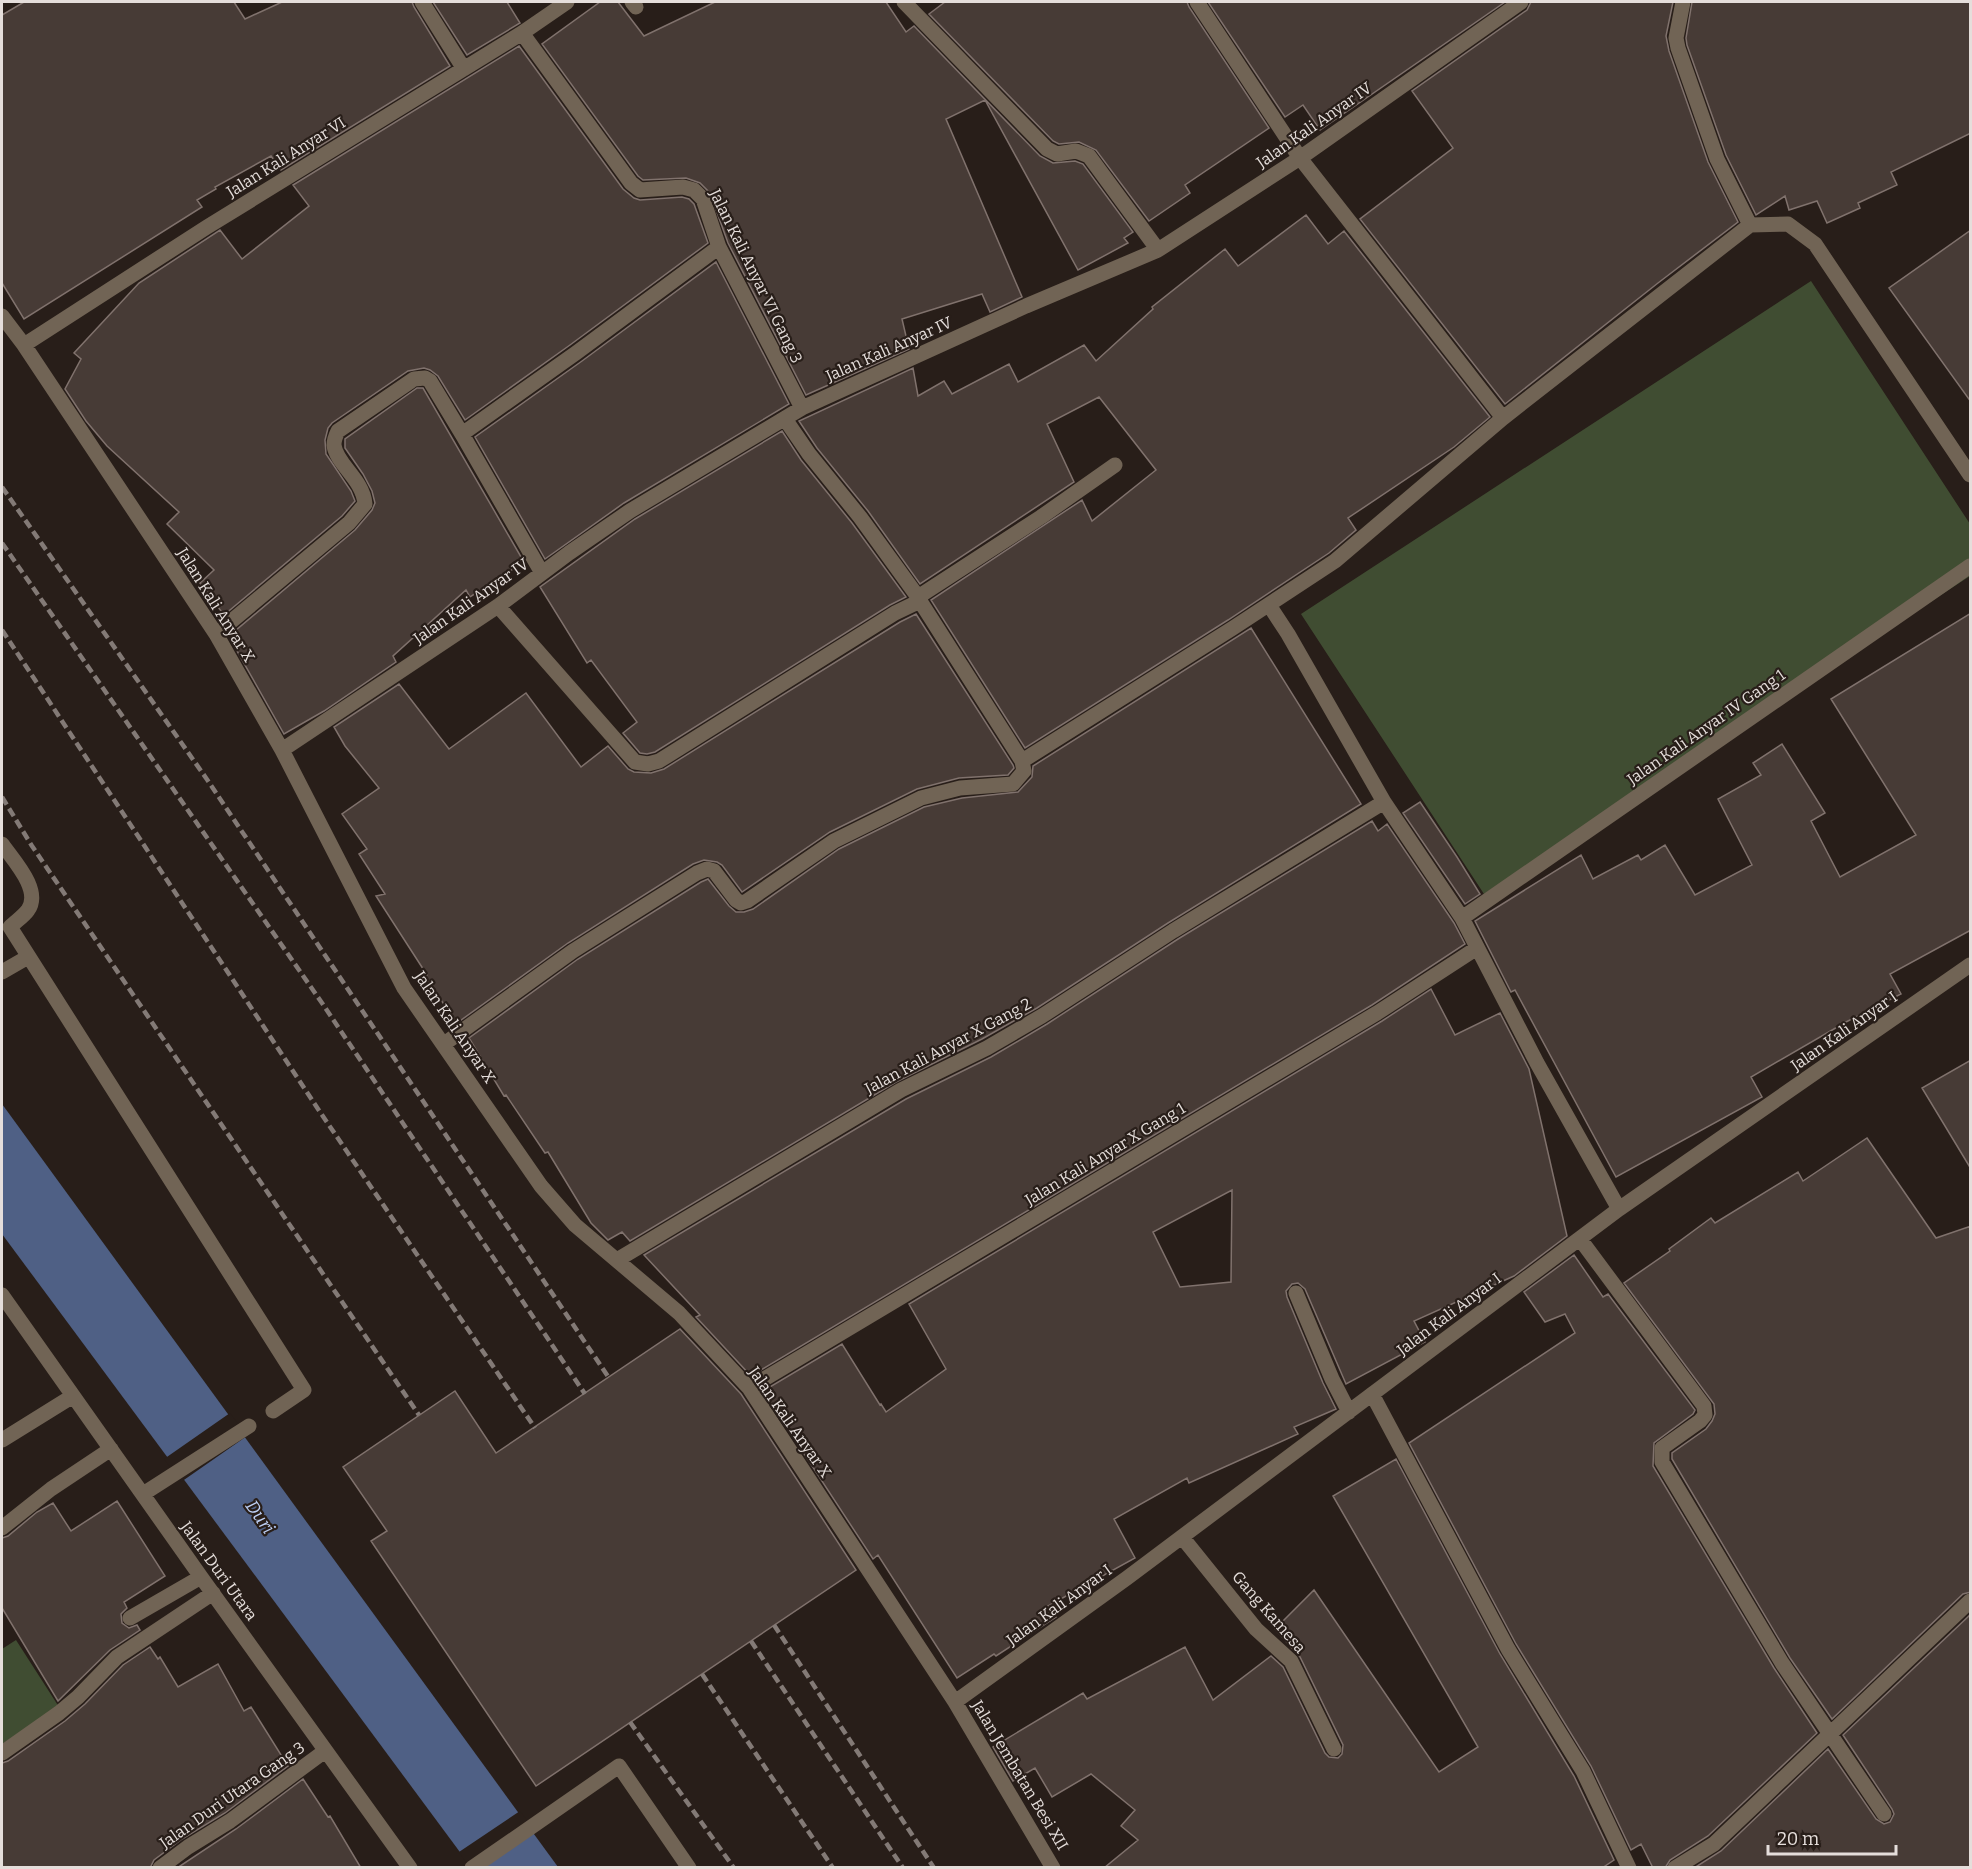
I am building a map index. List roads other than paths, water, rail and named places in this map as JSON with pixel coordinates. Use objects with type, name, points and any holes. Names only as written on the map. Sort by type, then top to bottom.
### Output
[{"type":"street","points":[[422,2],[464,69]]},
{"type":"street","name":"Jalan Kali Anyar VI","points":[[24,345],[207,227],[522,33],[567,2]]},
{"type":"street","points":[[904,2],[1047,149],[1057,154],[1076,151],[1089,156],[1158,250]]},
{"type":"street","points":[[1197,2],[1300,158],[1503,418]]},
{"type":"street","name":"Jalan Kali Anyar IV","points":[[282,750],[498,606],[630,511],[802,408],[1026,306],[1158,250],[1300,158],[1521,2]]},
{"type":"street","points":[[1683,2],[1676,38],[1678,48],[1717,159],[1750,225]]},
{"type":"street","name":"Jalan Kali Anyar VI Gang 3","points":[[522,33],[631,183],[640,190],[682,188],[694,190],[703,199],[719,247],[802,408]]},
{"type":"street","points":[[1022,761],[1335,561],[1503,418],[1750,225],[1788,224],[1815,244],[1971,475]]},
{"type":"street","points":[[462,434],[719,247]]},
{"type":"street","name":"Jalan Kali Anyar X","points":[[2,316],[24,345],[216,634],[282,750],[405,988],[541,1186],[574,1225],[679,1313],[749,1388],[955,1702]]},
{"type":"street","points":[[216,634],[349,523],[365,504],[364,492],[337,453],[334,444],[338,431],[414,379],[424,378],[429,381],[542,573]]},
{"type":"street","points":[[444,1044],[573,951],[697,873],[707,869],[714,871],[736,900],[741,903],[747,902],[834,841],[921,798],[960,788],[1013,784],[1024,771],[1022,761],[919,599],[785,419]]},
{"type":"street","points":[[498,606],[635,762],[648,764],[659,761],[919,599],[1115,465]]},
{"type":"street","name":"Jalan Kali Anyar IV Gang 1","points":[[1462,918],[1971,566]]},
{"type":"street","points":[[1269,605],[1384,802],[1462,918],[1561,1108],[1618,1209]]},
{"type":"street","name":"Jalan Kali Anyar X Gang 2","points":[[617,1260],[900,1090],[987,1048],[1042,1016],[1173,931],[1384,802]]},
{"type":"street","points":[[2,844],[30,886],[33,897],[28,910],[6,928],[28,957],[304,1390],[273,1411]]},
{"type":"street","name":"Jalan Kali Anyar X Gang 1","points":[[749,1388],[1377,1012],[1477,948]]},
{"type":"street","points":[[3,970],[28,957]]},
{"type":"street","name":"Jalan Kali Anyar I","points":[[955,1702],[1182,1537],[1618,1209],[1971,965]]},
{"type":"street","points":[[1580,1239],[1704,1406],[1705,1415],[1700,1421],[1662,1448],[1662,1462],[1782,1663],[1884,1814]]},
{"type":"street","points":[[1296,1293],[1332,1379],[1349,1412]]},
{"type":"street","name":"Jalan Duri Utara","points":[[2,1295],[410,1868]]},
{"type":"street","points":[[1372,1394],[1508,1649],[1583,1771],[1629,1868]]},
{"type":"street","points":[[2,1440],[73,1396]]},
{"type":"street","points":[[143,1494],[249,1426]]},
{"type":"street","points":[[2,1528],[51,1489],[111,1449]]},
{"type":"street","name":"Gang Kamesa","points":[[1182,1537],[1256,1629],[1291,1661],[1334,1749]]},
{"type":"street","points":[[130,1618],[201,1577]]},
{"type":"street","points":[[2,1754],[59,1713],[117,1657],[213,1593]]},
{"type":"street","points":[[1675,1868],[1713,1844],[1971,1601]]},
{"type":"street","name":"Jalan Jembatan Besi XII","points":[[955,1702],[1053,1868]]},
{"type":"street","name":"Jalan Duri Utara Gang 3","points":[[160,1868],[188,1847],[230,1821],[325,1751]]},
{"type":"street","points":[[472,1868],[619,1766],[689,1868]]},
{"type":"water","name":"Duri","points":[[2,1104],[558,1867],[471,1867],[2,1234]]},
{"type":"railway","points":[[2,487],[206,778],[609,1378]]},
{"type":"railway","points":[[2,543],[322,1003],[585,1394]]},
{"type":"railway","points":[[2,630],[318,1109],[535,1428]]},
{"type":"railway","points":[[2,797],[32,846],[419,1415]]},
{"type":"railway","points":[[774,1625],[934,1868]]},
{"type":"railway","points":[[751,1641],[903,1868]]},
{"type":"railway","points":[[702,1674],[833,1868]]},
{"type":"railway","points":[[630,1722],[734,1868]]}]
